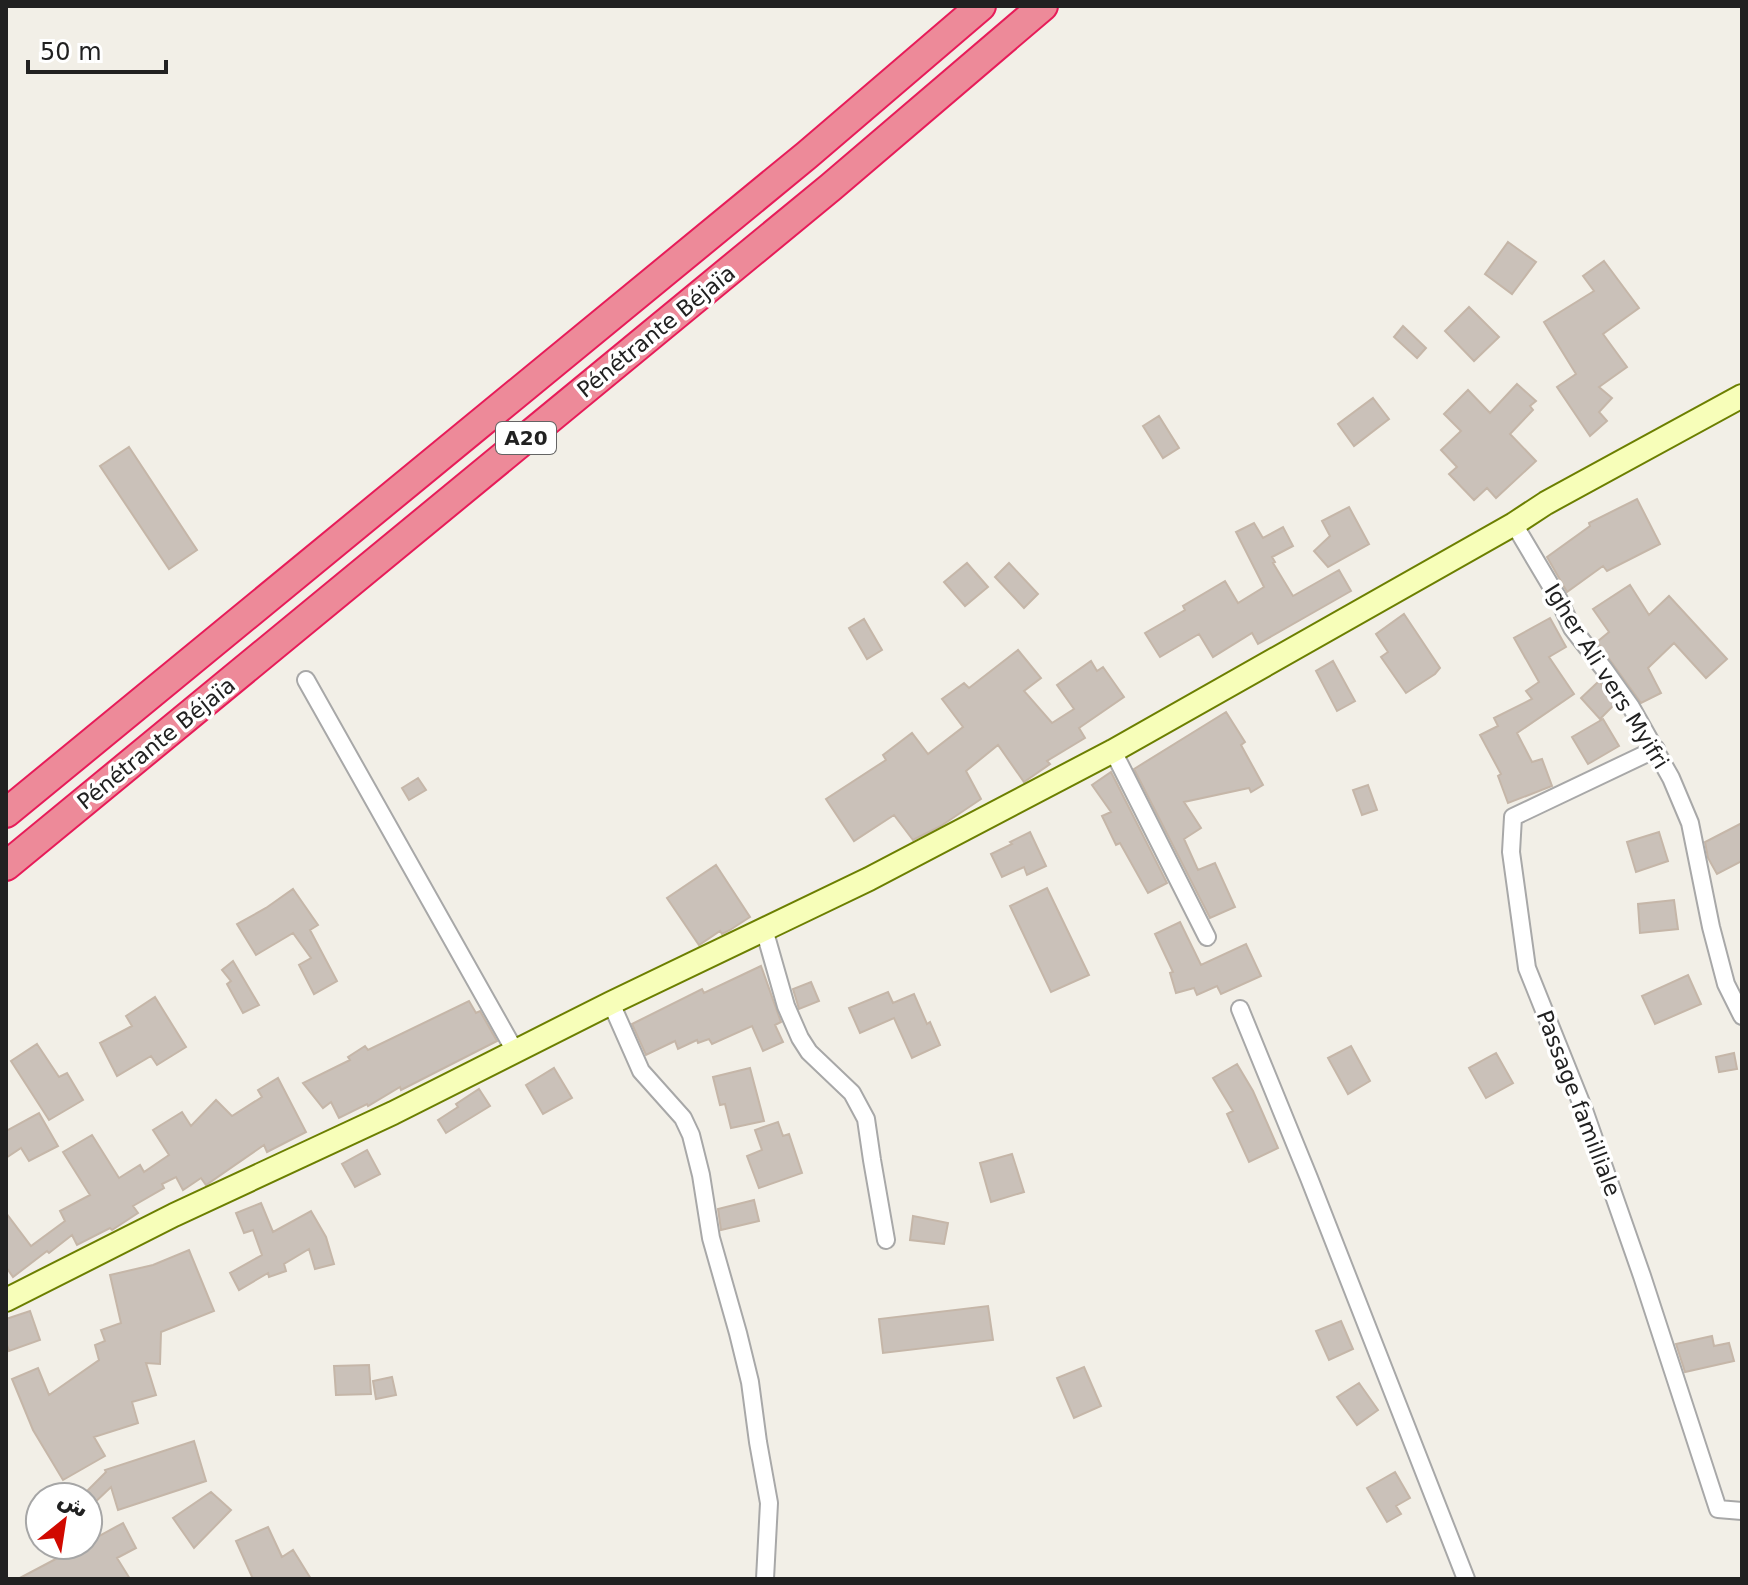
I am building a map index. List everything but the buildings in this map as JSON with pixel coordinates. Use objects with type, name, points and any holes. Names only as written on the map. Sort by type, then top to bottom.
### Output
[{"type":"highway","name":"Pénétrante Béjaïa","points":[[6,813],[795,165],[981,6]]},
{"type":"highway","name":"Pénétrante Béjaïa","points":[[6,866],[818,197],[1043,6]]},
{"type":"main road","points":[[6,1300],[174,1215],[393,1113],[611,1003],[869,879],[1113,751],[1546,503],[1742,396]]},
{"type":"street","name":"Igher Ali vers Myifri","points":[[1514,524],[1572,628],[1631,707],[1671,778],[1690,823],[1726,984],[1742,1016]]},
{"type":"street","points":[[306,680],[515,1051]]},
{"type":"street","name":"Passage familliale","points":[[1656,749],[1513,817],[1511,852],[1527,968],[1584,1110],[1718,1509],[1742,1511]]},
{"type":"street","points":[[1113,751],[1207,937]]},
{"type":"street","points":[[764,929],[786,1006],[800,1038],[809,1052],[852,1093],[866,1119],[886,1240]]},
{"type":"street","points":[[611,1003],[641,1071],[683,1118],[691,1135],[711,1238],[750,1382],[769,1503],[765,1579]]},
{"type":"street","points":[[1240,1009],[1466,1579]]}]
